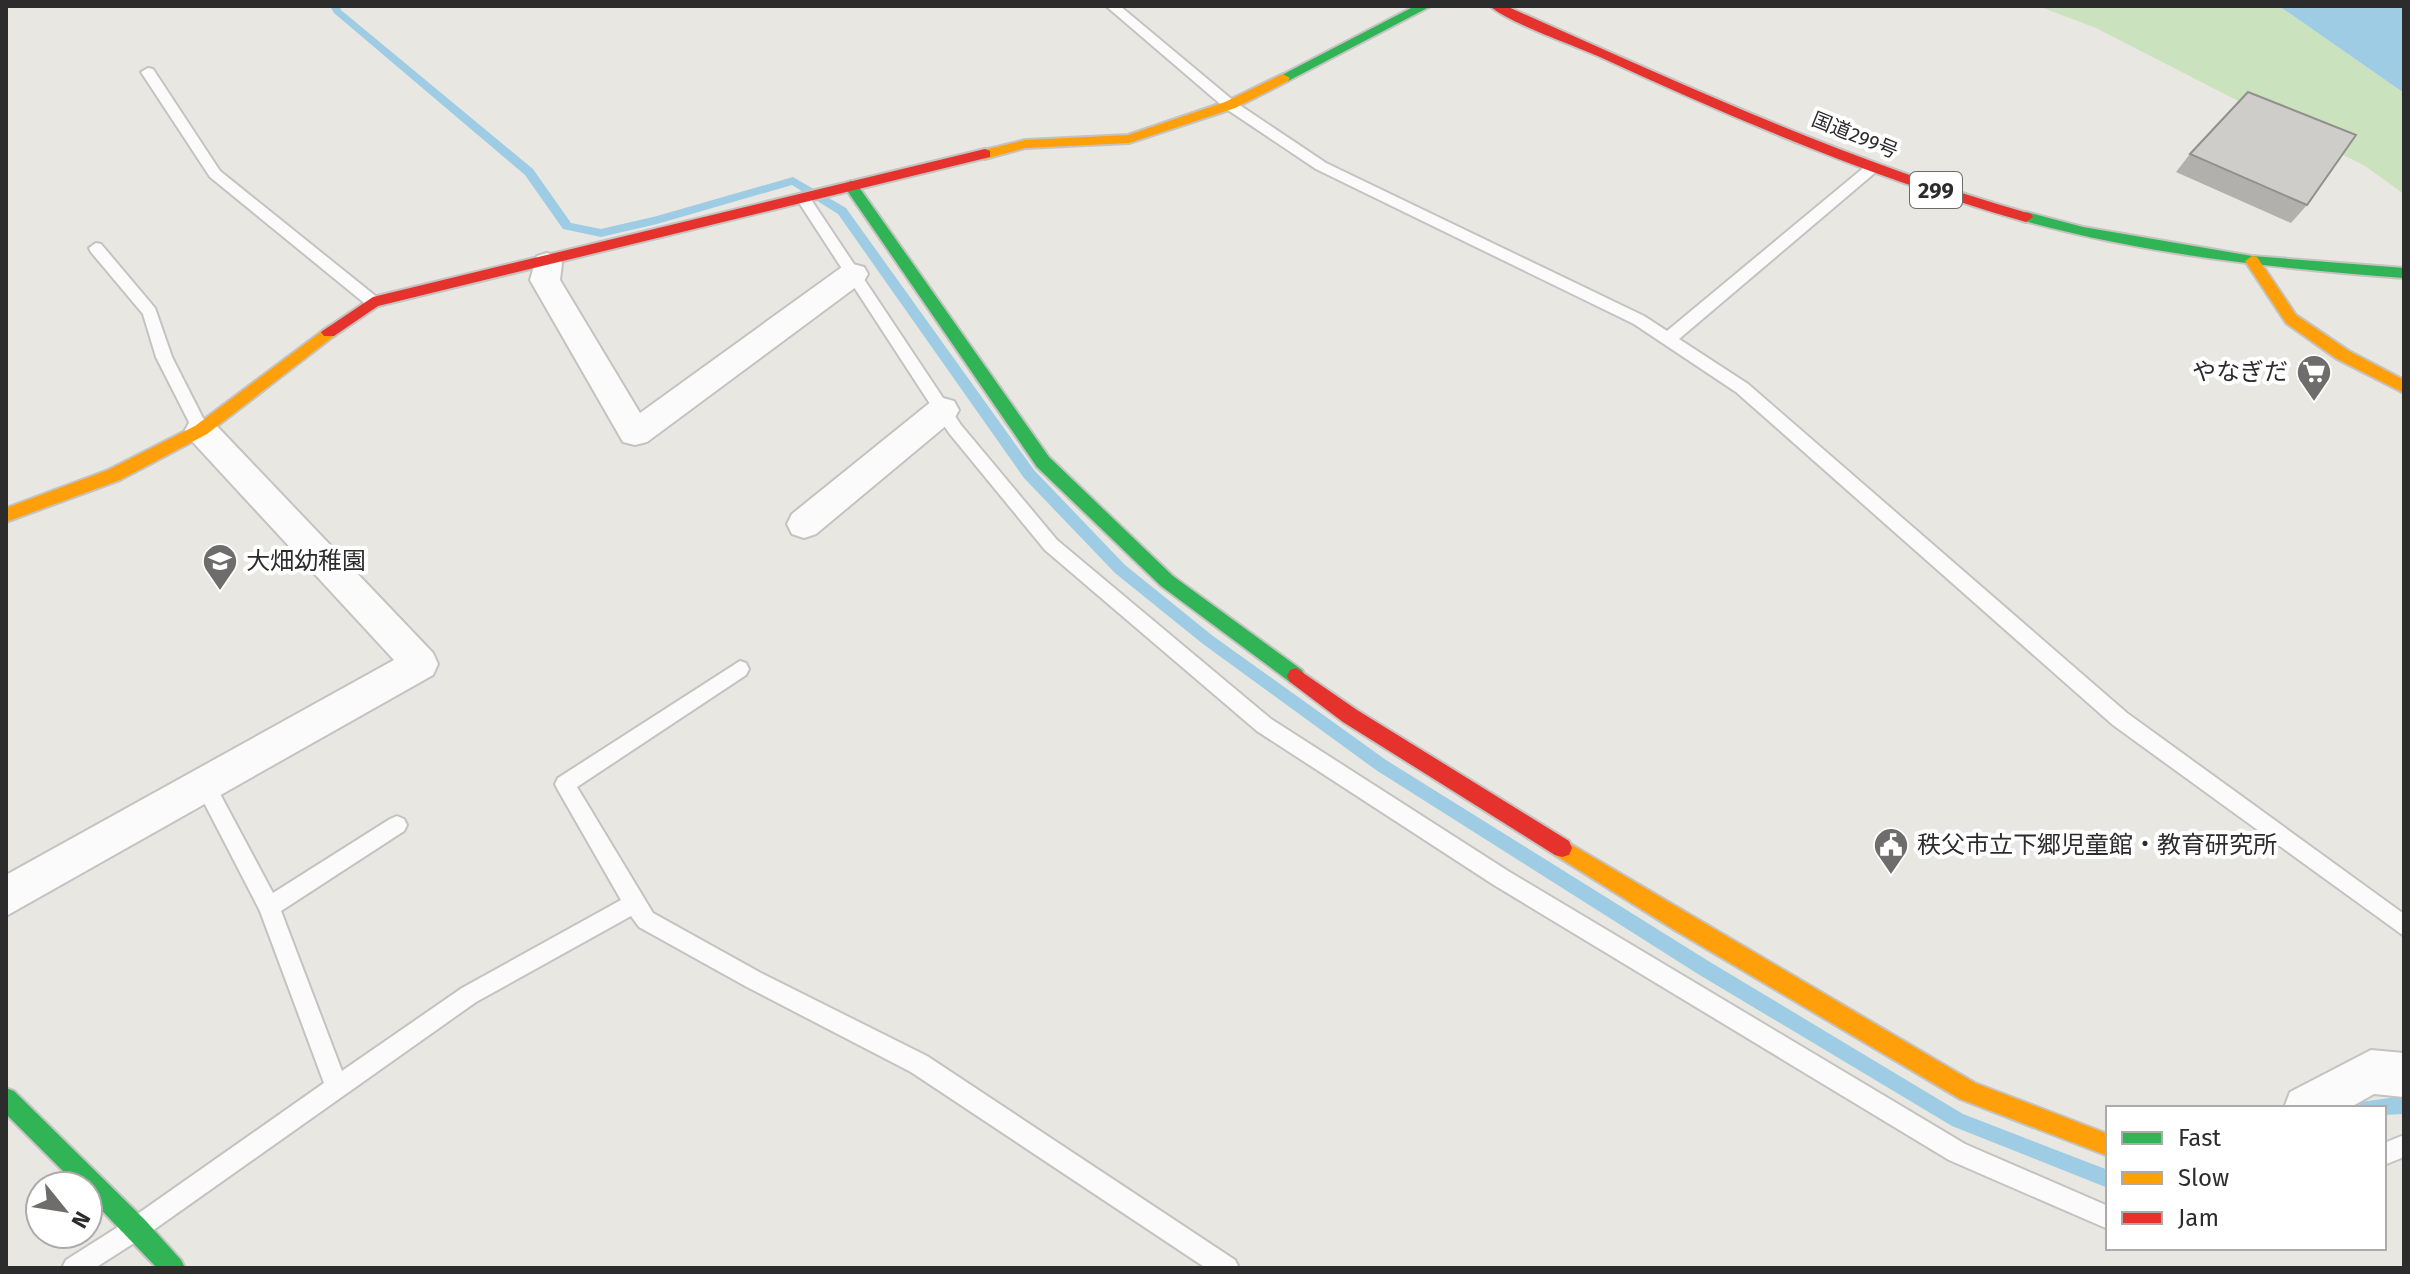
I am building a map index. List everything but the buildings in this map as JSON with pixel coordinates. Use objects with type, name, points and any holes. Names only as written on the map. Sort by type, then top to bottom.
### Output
[{"type":"main road","points":[[6,515],[114,475],[201,430],[315,341],[373,302],[547,263],[1025,144],[1129,139],[1230,105],[1425,6]]},
{"type":"main road","name":"国道299号","points":[[1496,6],[1872,168],[1986,207],[2083,232],[2252,261],[2404,273]]},
{"type":"main road","points":[[851,186],[1043,462],[1167,581],[1350,716],[1680,922],[1968,1091],[2106,1144]]},
{"type":"main road","points":[[2252,261],[2291,319],[2343,355],[2404,387]]},
{"type":"main road","points":[[6,1099],[137,1228],[173,1268]]},
{"type":"street","points":[[547,263],[545,280],[635,433],[853,274]]},
{"type":"street","points":[[804,524],[943,410]]},
{"type":"street","points":[[6,897],[420,664],[201,430]]},
{"type":"street","points":[[2310,1106],[2371,1072],[2404,1075]]},
{"type":"lane","points":[[1112,6],[1230,105],[1321,166],[1639,320],[1742,388],[2120,719],[2404,926]]},
{"type":"lane","points":[[148,72],[215,174],[373,302]]},
{"type":"lane","points":[[1668,339],[1872,168]]},
{"type":"lane","points":[[803,198],[943,410],[1051,545],[1264,725],[1501,878],[1957,1152],[2106,1217]]},
{"type":"lane","points":[[96,248],[150,312],[164,357],[201,430]]},
{"type":"lane","points":[[740,669],[565,784],[646,920],[754,980],[919,1064],[1227,1268]]},
{"type":"lane","points":[[204,783],[269,907],[337,1088]]},
{"type":"lane","points":[[269,907],[397,825]]},
{"type":"lane","points":[[74,1268],[137,1228],[469,995],[634,904]]},
{"type":"green space","points":[[2038,6],[2279,6],[2404,93],[2404,194],[2365,166],[2096,28]]},
{"type":"water","points":[[2279,6],[2404,6],[2404,93]]},
{"type":"waterway","points":[[335,6],[337,11],[529,172],[567,226],[601,233],[793,181],[842,211],[1029,474],[1120,569],[1208,640],[1381,765],[1704,968],[1958,1120],[2106,1178]]},
{"type":"waterway","points":[[2386,1106],[2404,1105]]},
{"type":"traffic: fast","points":[[1283,78],[1425,6]]},
{"type":"traffic: fast","points":[[851,186],[1043,462],[1167,581],[1296,676]]},
{"type":"traffic: fast","points":[[2026,217],[2083,232],[2252,261],[2404,273]]},
{"type":"traffic: fast","points":[[6,1099],[137,1228],[173,1268]]},
{"type":"traffic: slow","points":[[985,154],[1025,144],[1129,139],[1230,105],[1283,78]]},
{"type":"traffic: slow","points":[[2252,261],[2291,319],[2343,355],[2404,387]]},
{"type":"traffic: slow","points":[[6,515],[114,475],[201,430],[329,332]]},
{"type":"traffic: slow","points":[[1562,848],[1680,922],[1968,1091],[2106,1144]]},
{"type":"traffic: jam","points":[[1496,6],[1823,150],[1957,198],[2026,217]]},
{"type":"traffic: jam","points":[[329,332],[373,302],[985,154]]},
{"type":"traffic: jam","points":[[1296,676],[1350,716],[1562,848]]},
{"type":"place","name":"やなぎだ","points":[[2314,403]]},
{"type":"place","name":"大畑幼稚園","points":[[220,592]]},
{"type":"place","name":"秩父市立下郷児童館・教育研究所","points":[[1891,876]]}]
